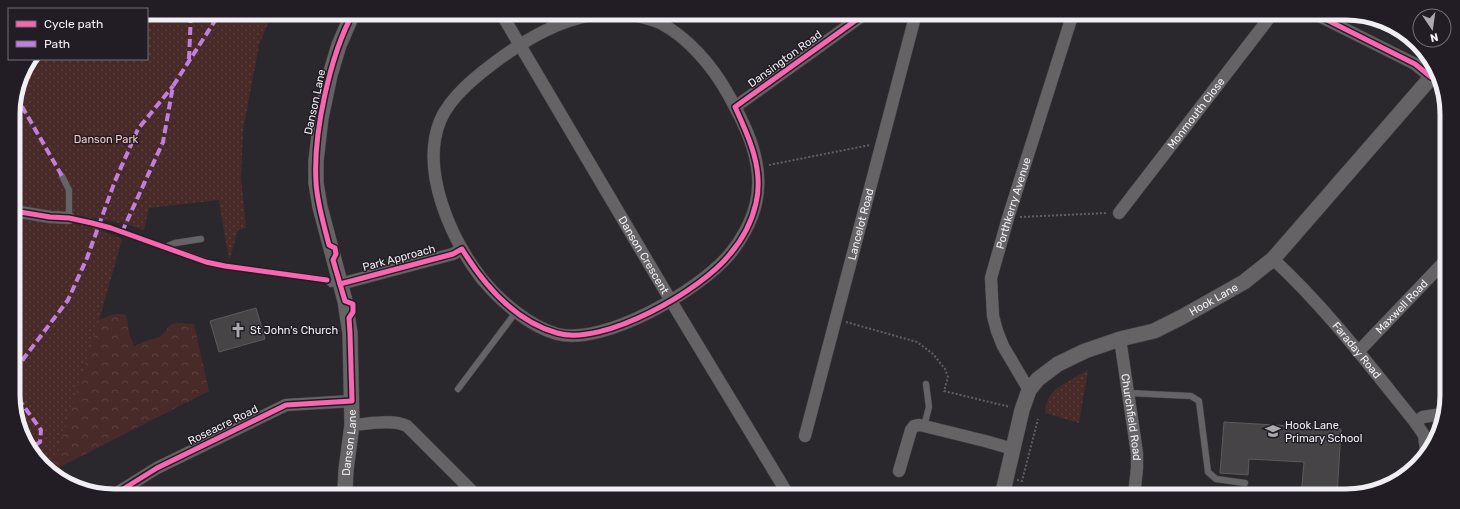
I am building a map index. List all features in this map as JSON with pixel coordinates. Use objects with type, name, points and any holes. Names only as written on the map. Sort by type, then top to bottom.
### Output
[{"type":"street","name":"Danson Lane","points":[[342,489],[352,425],[349,318],[333,283],[316,183],[316,161],[321,118],[330,75],[339,45],[350,20]]},
{"type":"street","name":"Danson Crescent","points":[[506,20],[671,301],[784,489]]},
{"type":"street","points":[[571,20],[542,32],[520,44],[491,65],[465,88],[440,120],[434,154],[437,185],[448,221],[462,249],[475,270],[488,287],[516,312],[536,325],[558,334],[572,336],[600,331],[626,323],[651,312],[671,301],[714,270],[730,254],[742,237],[756,203],[758,185],[757,168],[753,149],[735,107],[723,84],[711,66],[696,51],[677,35],[661,24],[651,20]]},
{"type":"street","name":"Dansington Road","points":[[735,107],[856,20]]},
{"type":"street","name":"Lancelot Road","points":[[805,436],[914,20]]},
{"type":"street","name":"Porthkerry Avenue","points":[[1029,390],[1002,346],[993,316],[991,278],[1008,218],[1071,20]]},
{"type":"street","name":"Monmouth Close","points":[[1119,213],[1268,20]]},
{"type":"street","points":[[1327,20],[1415,64],[1431,74]]},
{"type":"street","name":"Hook Lane","points":[[1004,489],[1022,410],[1029,390],[1038,378],[1058,364],[1085,350],[1154,331],[1211,302],[1244,282],[1273,259],[1432,76]]},
{"type":"street","points":[[20,212],[50,217],[69,218]]},
{"type":"street","name":"Park Approach","points":[[333,283],[453,254],[462,249]]},
{"type":"street","name":"Faraday Road","points":[[1273,259],[1300,284],[1358,352],[1415,422],[1424,436],[1425,445]]},
{"type":"street","name":"Maxwell Road","points":[[1358,352],[1440,266]]},
{"type":"street","name":"Churchfield Road","points":[[1120,340],[1137,452],[1135,489]]},
{"type":"street","name":"Roseacre Road","points":[[123,489],[157,468],[286,405],[352,401]]},
{"type":"street","points":[[1415,422],[1423,416],[1438,414]]},
{"type":"street","points":[[352,425],[401,423],[407,426],[470,489]]},
{"type":"street","points":[[898,471],[911,430],[914,426],[924,426],[985,441],[1013,450]]},
{"type":"lane","points":[[62,176],[69,190],[69,218],[111,228],[206,262],[333,283]]},
{"type":"lane","points":[[165,247],[175,243],[202,239]]},
{"type":"lane","points":[[458,389],[516,312]]},
{"type":"lane","points":[[924,426],[929,407],[926,384]]},
{"type":"lane","points":[[1128,393],[1191,396],[1199,401],[1208,472],[1216,479],[1246,483]]},
{"type":"path","points":[[757,168],[875,144]]},
{"type":"path","points":[[1008,218],[1119,213]]},
{"type":"path","points":[[843,321],[917,342],[933,354],[946,369],[948,377],[944,391],[1015,408]]},
{"type":"path","points":[[1006,478],[1022,481],[1038,420]]},
{"type":"green space","name":"Danson Park","points":[[148,20],[269,20],[259,45],[243,130],[241,178],[246,228],[238,230],[229,261],[219,200],[149,208],[144,230],[129,225],[95,218],[92,229],[122,239],[99,320],[53,467],[43,457],[30,437],[22,413],[20,395],[20,108],[23,90],[30,72],[37,60],[148,60]]},
{"type":"green space","points":[[95,228],[122,239],[99,320],[115,314],[126,315],[130,336],[134,346],[144,341],[159,337],[172,324],[194,324],[209,391],[56,469],[43,457],[30,437],[22,413],[20,394],[59,231]]},
{"type":"green space","points":[[1088,370],[1079,423],[1045,413],[1048,398],[1057,388]]},
{"type":"building","name":"St John's Church","points":[[256,308],[265,339],[219,352],[210,321]]},
{"type":"building","points":[[1224,422],[1341,429],[1337,489],[1302,489],[1304,462],[1249,459],[1248,475],[1220,473]]},
{"type":"marked path","points":[[189,59],[191,20]]},
{"type":"marked path","points":[[122,232],[163,142],[173,86],[215,20]]},
{"type":"marked path","points":[[20,363],[68,300],[87,258],[115,181],[138,129],[173,86]]},
{"type":"marked path","points":[[21,104],[62,176]]},
{"type":"marked path","points":[[21,402],[41,430],[40,442],[35,445]]},
{"type":"cycle path","points":[[123,489],[157,468],[286,405],[352,401],[349,318],[353,312],[353,304],[345,301],[333,260],[336,254],[335,248],[329,245],[321,214],[316,182],[317,141],[320,119],[330,72],[337,50],[350,20]]},
{"type":"cycle path","points":[[340,284],[453,254],[462,249],[490,288],[514,311],[527,320],[557,333],[576,335],[600,332],[625,324],[650,312],[675,299],[698,284],[716,268],[734,249],[749,223],[756,203],[758,191],[757,166],[750,142],[735,107],[856,20]]},
{"type":"cycle path","points":[[1327,20],[1415,64],[1431,77],[1432,76]]},
{"type":"cycle path","points":[[20,212],[50,217],[69,218],[111,228],[206,262],[327,280]]},
{"type":"place","name":"St John's Church","points":[[238,330]]},
{"type":"place","name":"Hook Lane Primary School","points":[[1273,431]]}]
